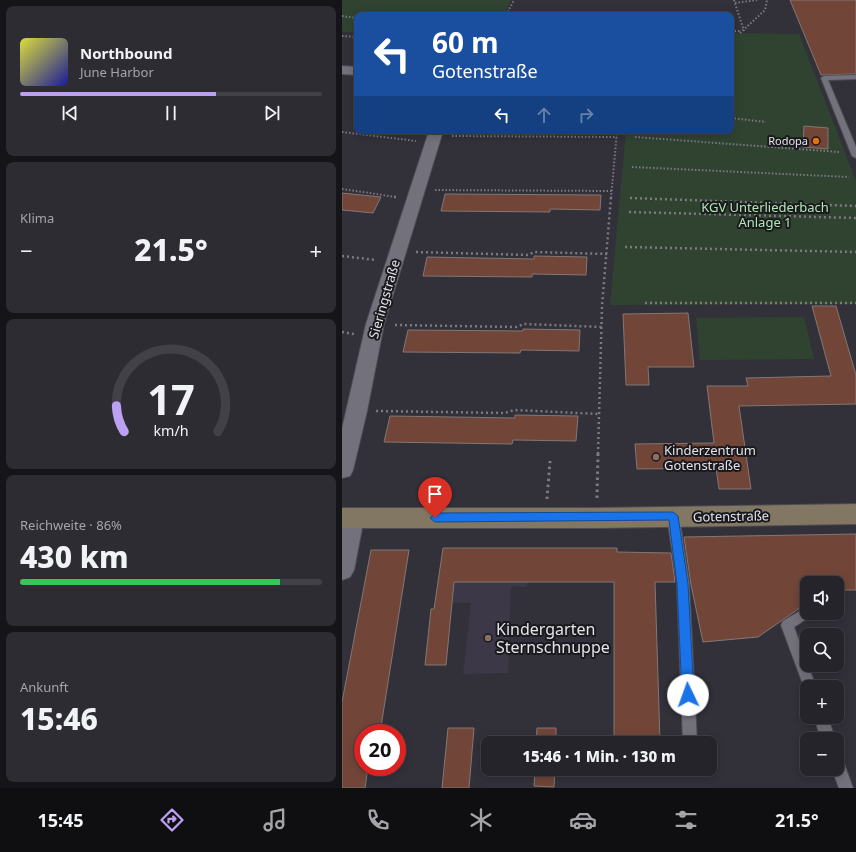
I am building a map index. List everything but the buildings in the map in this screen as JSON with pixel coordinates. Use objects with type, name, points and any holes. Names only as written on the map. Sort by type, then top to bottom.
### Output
[{"type":"main road","name":"Gotenstraße","points":[[347,518],[596,518],[856,514]]},
{"type":"street","points":[[342,70],[354,70]]},
{"type":"street","name":"Sieringstraße","points":[[342,470],[357,411],[375,324],[435,136]]},
{"type":"street","points":[[342,570],[347,518]]},
{"type":"lane","points":[[856,77],[824,78],[856,156]]},
{"type":"lane","points":[[673,516],[683,584],[690,736]]},
{"type":"lane","points":[[800,617],[787,625],[807,680]]},
{"type":"lane","points":[[842,776],[846,788]]},
{"type":"path","points":[[508,12],[514,0]]},
{"type":"path","points":[[734,0],[744,31]]},
{"type":"path","points":[[735,3],[757,0]]},
{"type":"path","points":[[740,33],[744,31],[765,10],[767,0]]},
{"type":"path","points":[[342,16],[354,18]]},
{"type":"path","points":[[734,31],[744,31]]},
{"type":"path","points":[[342,36],[354,37]]},
{"type":"path","points":[[734,118],[766,122]]},
{"type":"path","points":[[342,132],[354,133]]},
{"type":"path","points":[[388,134],[435,136],[617,137],[602,327],[596,518]]},
{"type":"path","points":[[635,137],[839,152]]},
{"type":"path","points":[[632,167],[849,177]]},
{"type":"path","points":[[342,189],[416,195],[612,192]]},
{"type":"path","points":[[630,198],[856,206]]},
{"type":"path","points":[[629,212],[856,218]]},
{"type":"path","points":[[626,247],[856,252]]},
{"type":"path","points":[[342,256],[396,257],[528,255],[534,252],[607,254]]},
{"type":"path","points":[[645,303],[856,303]]},
{"type":"path","points":[[375,324],[516,327],[524,324],[602,327]]},
{"type":"path","points":[[357,411],[505,413],[514,410],[599,414]]},
{"type":"path","points":[[545,518],[550,462]]},
{"type":"shaded area","name":"Kindergarten Sternschnuppe","points":[[443,548],[530,548],[527,587],[511,586],[508,673],[463,674],[471,603],[437,602],[438,582]]},
{"type":"green space","points":[[342,0],[511,0],[505,12],[354,12],[354,32],[342,32]]},
{"type":"green space","name":"KGV Unterliederbach Anlage 1","points":[[734,33],[799,34],[856,181],[856,304],[610,305],[626,134],[734,134]]},
{"type":"green space","points":[[804,317],[814,359],[700,360],[696,318]]},
{"type":"place","name":"Rodopa","points":[[816,141]]},
{"type":"place","name":"Kinderzentrum Gotenstraße","points":[[656,457]]},
{"type":"place","name":"Kindergarten Sternschnuppe","points":[[488,638]]},
{"type":"route","points":[[435,518],[596,518],[673,516],[683,584],[688,695]]}]
